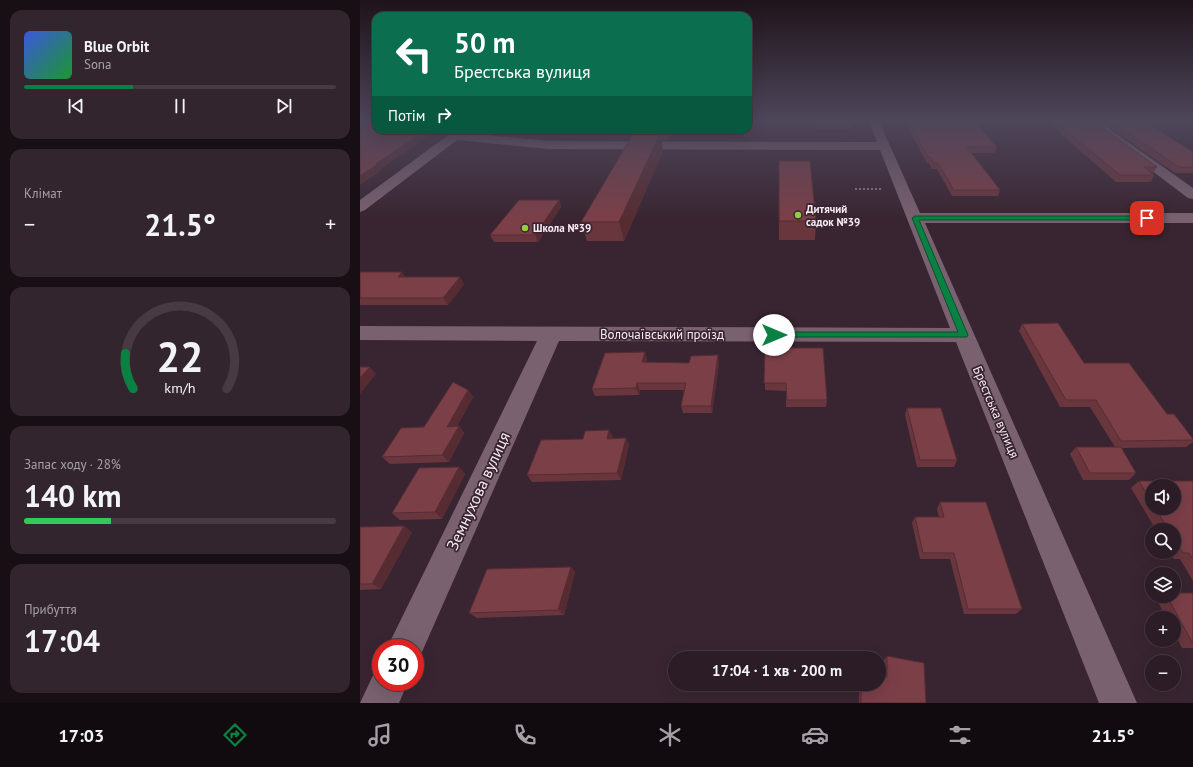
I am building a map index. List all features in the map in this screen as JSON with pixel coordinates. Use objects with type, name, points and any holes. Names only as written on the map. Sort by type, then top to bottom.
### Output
[{"type":"street","points":[[361,205],[430,154]]},
{"type":"street","name":"Брестська вулиця","points":[[888,154],[1118,703]]},
{"type":"street","points":[[1136,154],[1193,195]]},
{"type":"street","points":[[915,218],[1193,218]]},
{"type":"street","name":"Волочаївський проїзд","points":[[360,333],[964,335]]},
{"type":"street","name":"Земнухова вулиця","points":[[409,639],[551,334]]},
{"type":"street","points":[[379,703],[385,691]]},
{"type":"path","points":[[855,189],[903,189]]},
{"type":"building","points":[[360,154],[391,154],[376,164],[378,164],[360,176]]},
{"type":"building","points":[[621,154],[651,154],[619,222],[581,222]]},
{"type":"building","points":[[926,154],[972,154],[1000,190],[954,190],[938,163],[934,163],[930,157],[928,157]]},
{"type":"building","points":[[1094,154],[1139,154],[1157,167],[1144,167],[1154,175],[1120,175]]},
{"type":"building","points":[[1159,154],[1193,154],[1193,167],[1179,167]]},
{"type":"building","points":[[779,161],[810,161],[816,221],[779,221]]},
{"type":"building","points":[[519,200],[559,200],[535,235],[490,235]]},
{"type":"building","points":[[360,272],[402,272],[398,277],[460,277],[443,298],[360,298]]},
{"type":"building","points":[[1058,323],[1084,363],[1129,363],[1167,414],[1174,414],[1193,440],[1121,441],[1096,400],[1066,400],[1022,324]]},
{"type":"building","points":[[765,348],[823,348],[827,400],[787,400],[786,383],[764,383]]},
{"type":"building","points":[[645,352],[642,362],[689,363],[691,356],[718,355],[711,406],[681,406],[686,383],[637,383],[636,388],[592,389],[605,353]]},
{"type":"building","points":[[360,367],[370,367],[360,378]]},
{"type":"building","points":[[453,382],[468,390],[447,427],[459,426],[442,455],[382,457],[401,428],[424,427]]},
{"type":"building","points":[[907,408],[941,408],[957,460],[920,460]]},
{"type":"building","points":[[609,430],[607,439],[626,438],[617,473],[527,475],[541,440],[583,439],[585,431]]},
{"type":"building","points":[[1076,447],[1121,447],[1136,473],[1090,473]]},
{"type":"building","points":[[459,467],[435,512],[392,513],[419,468]]},
{"type":"building","points":[[1139,481],[1145,481],[1145,491]]},
{"type":"building","points":[[1181,481],[1193,481],[1193,559],[1189,553],[1183,553],[1181,550],[1181,523],[1165,523],[1159,515],[1181,515]]},
{"type":"building","points":[[940,502],[986,502],[1022,609],[968,609],[954,553],[923,553],[915,517],[944,517]]},
{"type":"building","points":[[404,526],[372,584],[360,584],[360,527]]},
{"type":"building","points":[[571,567],[558,610],[469,613],[487,569]]},
{"type":"building","points":[[1181,593],[1193,593],[1193,644],[1181,622],[1181,611],[1175,611],[1171,603],[1181,603]]},
{"type":"building","points":[[887,656],[924,663],[926,703],[861,703],[861,691],[886,691]]},
{"type":"place","name":"Дитячий садок №39","points":[[798,215]]},
{"type":"place","name":"Школа №39","points":[[525,228]]},
{"type":"route","points":[[774,335],[964,335],[915,218],[1147,218]]}]
